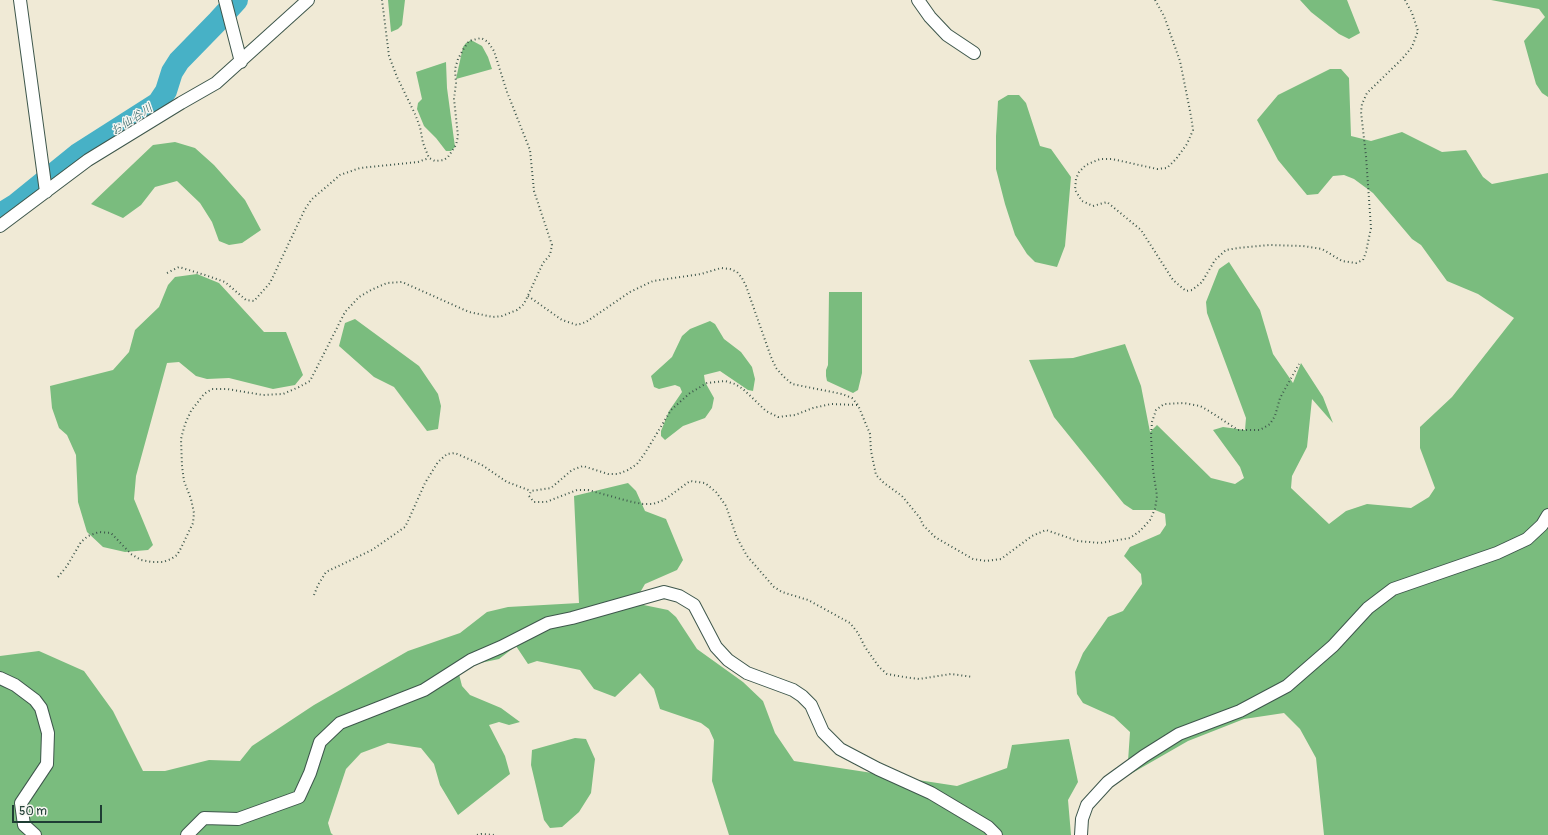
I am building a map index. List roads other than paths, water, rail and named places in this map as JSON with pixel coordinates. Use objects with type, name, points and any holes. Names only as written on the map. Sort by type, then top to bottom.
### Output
[{"type":"street","points":[[20,0],[46,192]]},
{"type":"street","points":[[225,0],[241,62]]},
{"type":"street","points":[[0,226],[88,160],[180,103],[216,83],[308,0]]},
{"type":"street","points":[[918,0],[930,17],[947,35],[974,53]]},
{"type":"street","points":[[1081,835],[1082,819],[1087,805],[1108,782],[1144,756],[1179,734],[1240,711],[1286,686],[1333,646],[1368,608],[1393,589],[1497,553],[1527,539],[1542,525],[1548,515]]},
{"type":"street","points":[[187,835],[204,818],[238,819],[299,797],[310,773],[320,742],[340,723],[424,690],[470,660],[501,647],[548,623],[572,618],[664,592],[679,596],[694,605],[716,648],[728,660],[747,673],[793,690],[802,696],[811,705],[823,732],[840,749],[878,769],[931,793],[988,827],[996,835]]},
{"type":"street","points":[[0,678],[15,685],[35,700],[41,708],[48,734],[48,764],[21,803],[24,825],[35,835]]},
{"type":"waterway","name":"お仙谷川","points":[[0,214],[15,205],[78,154],[158,103],[166,91],[172,72],[179,61],[237,0]]}]
